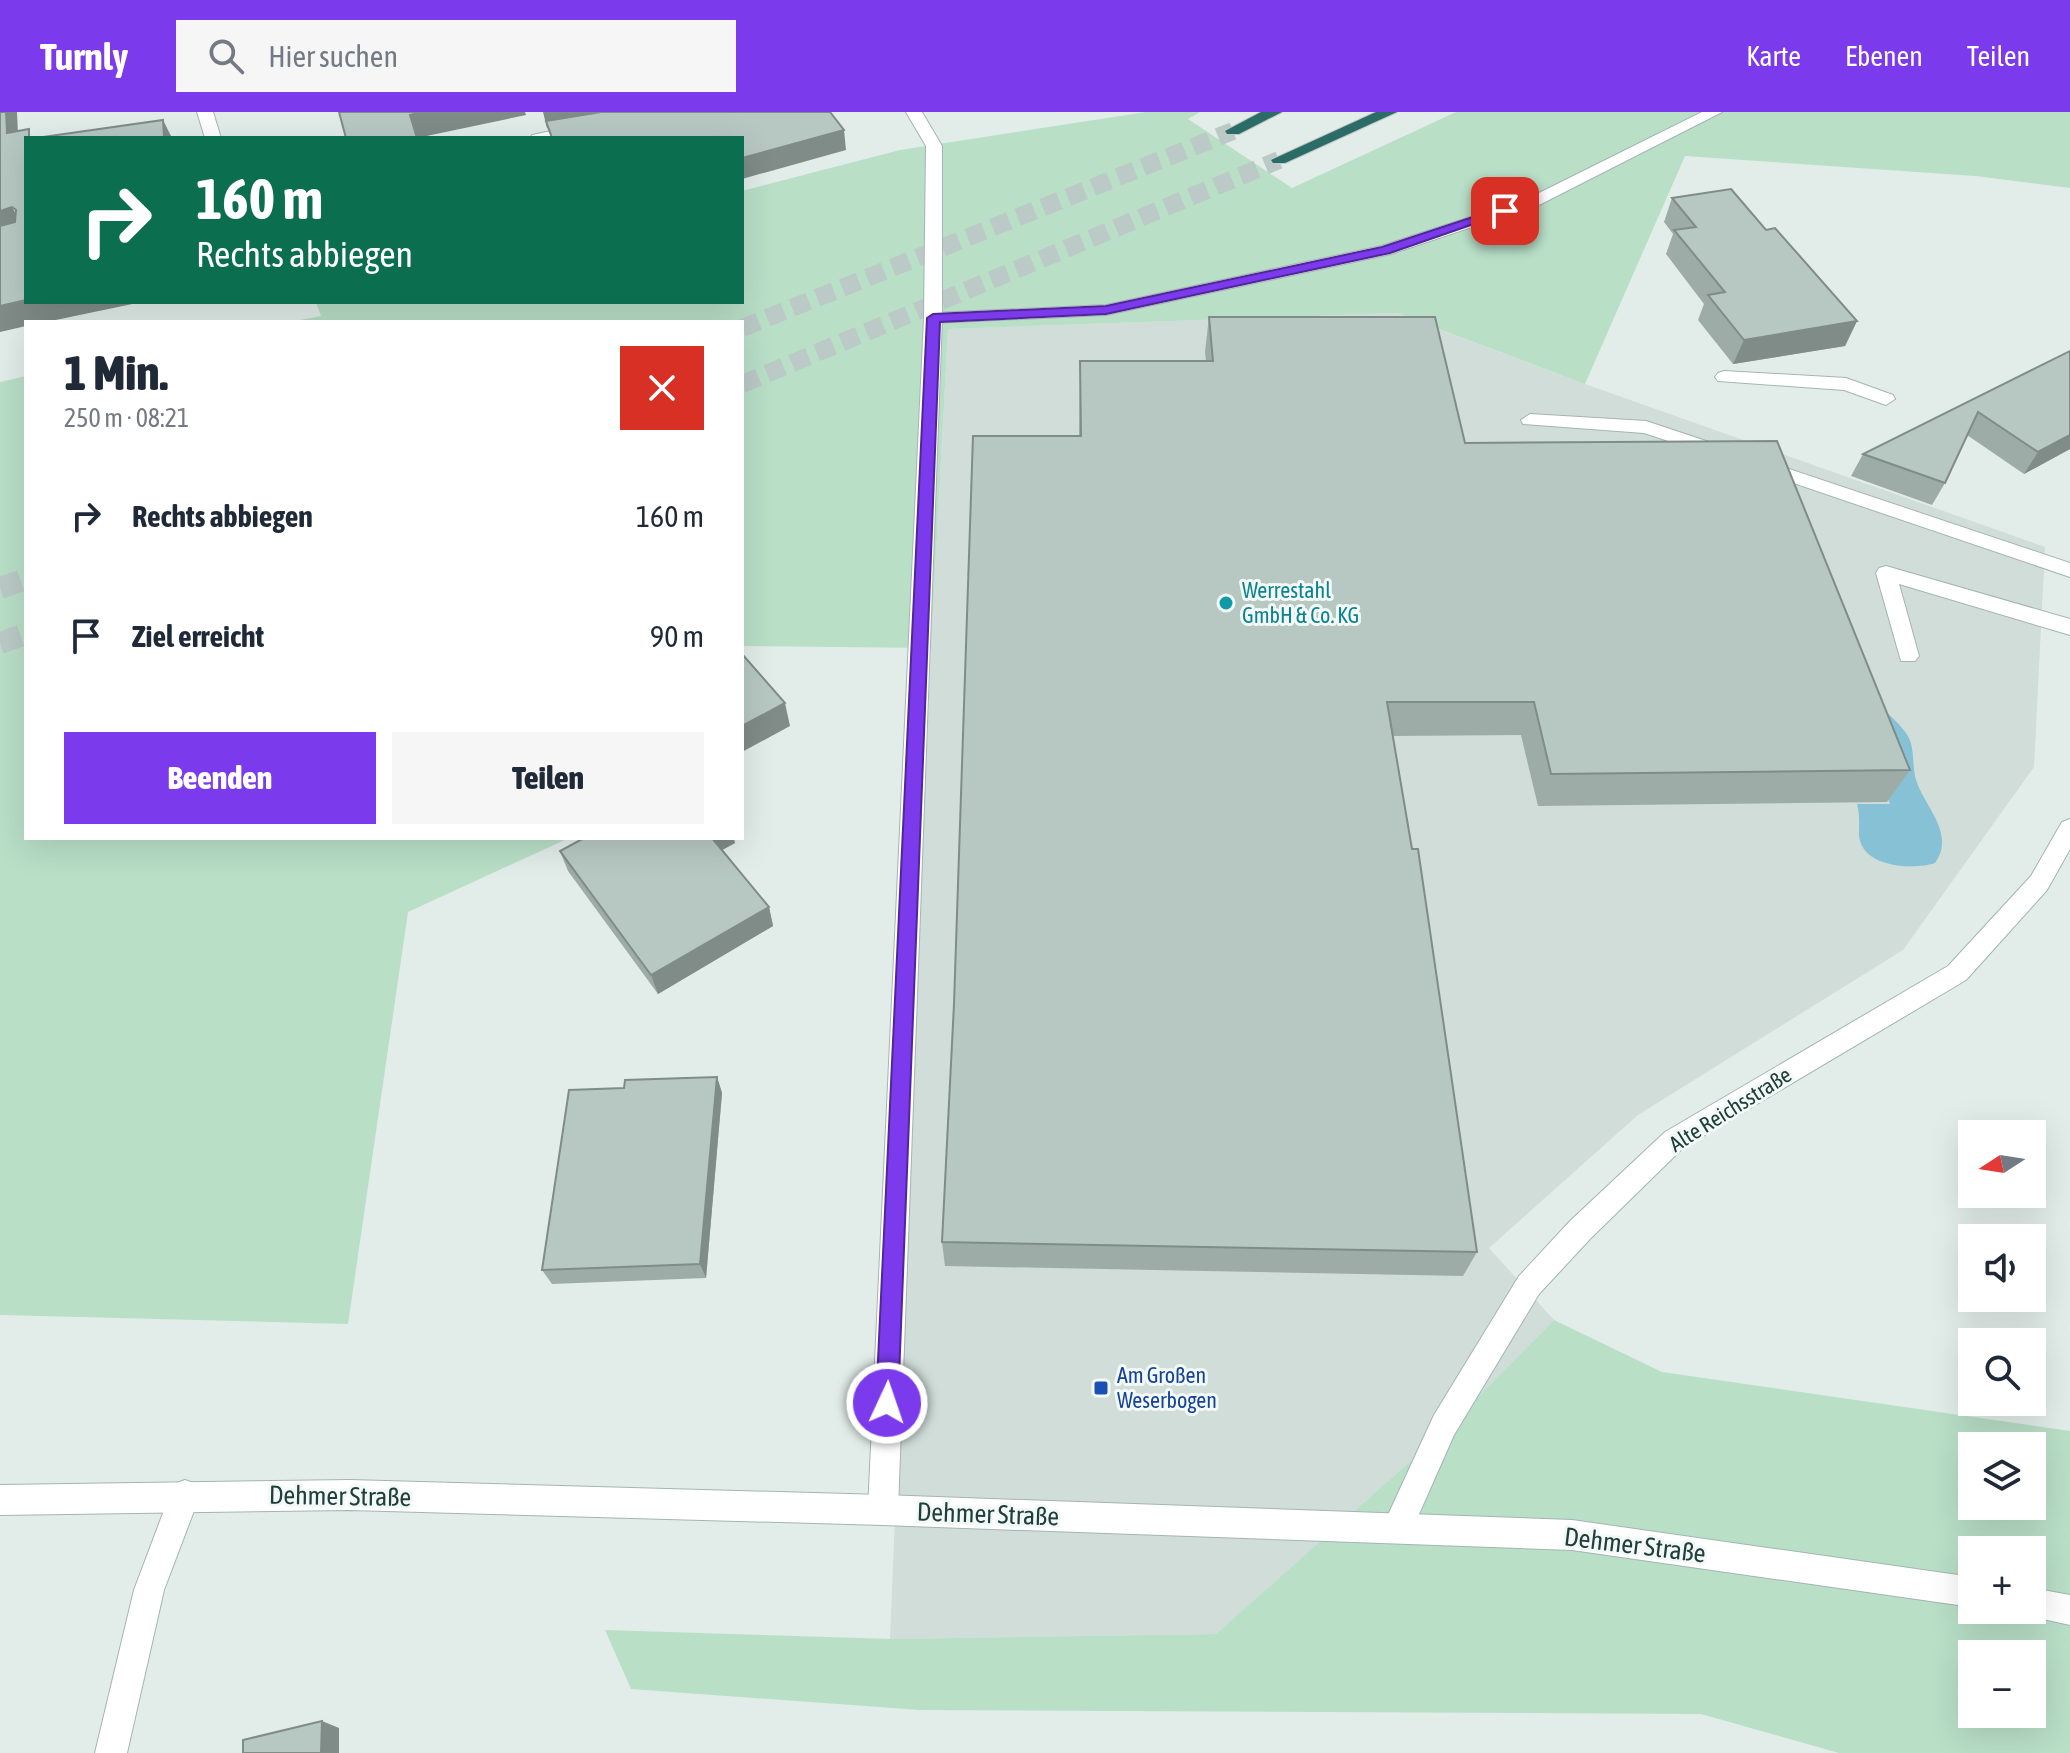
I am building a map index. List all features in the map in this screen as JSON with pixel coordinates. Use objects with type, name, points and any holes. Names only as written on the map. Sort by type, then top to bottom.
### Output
[{"type":"highway","points":[[1233,131],[1274,112]]},
{"type":"highway","points":[[1279,160],[1389,112]]},
{"type":"street","points":[[205,112],[212,136]]},
{"type":"street","points":[[883,1510],[933,318],[934,146],[914,112]]},
{"type":"street","points":[[933,318],[1106,310],[1385,250],[1535,201],[1714,112]]},
{"type":"street","points":[[548,136],[598,126]]},
{"type":"street","points":[[1724,377],[1846,384],[1886,399]]},
{"type":"street","points":[[1530,420],[1646,427],[2070,570]]},
{"type":"street","points":[[1908,656],[1886,573],[2070,627]]},
{"type":"street","name":"Alte Reichsstraße","points":[[1397,1528],[1444,1425],[1521,1298],[1580,1230],[1674,1140],[1957,973],[2039,883],[2070,828]]},
{"type":"street","points":[[111,1753],[149,1590],[185,1495]]},
{"type":"street","name":"Dehmer Straße","points":[[0,1500],[350,1495],[883,1510],[1572,1535],[1958,1590]]},
{"type":"street","points":[[2046,1606],[2070,1610]]},
{"type":"shaded area","points":[[1395,313],[1585,384],[2045,547],[2034,767],[1903,950],[1638,1115],[1489,1248],[1554,1320],[1440,1435],[1216,1634],[890,1639],[931,648],[948,329]]},
{"type":"green space","points":[[1146,112],[1200,112],[1188,119],[1292,188],[1456,112],[2070,112],[2070,188],[1975,176],[1685,156],[1585,384],[1396,313],[948,329],[931,648],[744,646],[744,320],[300,320],[321,316],[317,304],[744,304],[744,190],[900,150]]},
{"type":"green space","points":[[24,376],[24,840],[565,840],[408,912],[348,1324],[0,1315],[0,382]]},
{"type":"green space","points":[[1554,1320],[1662,1372],[2070,1431],[2070,1753],[1839,1753],[1701,1714],[920,1710],[631,1689],[605,1630],[890,1639],[1216,1634],[1440,1435]]},
{"type":"water","points":[[1843,681],[1885,711],[1909,738],[1918,787],[1940,829],[1941,852],[1935,863],[1915,866],[1890,864],[1878,860],[1862,846],[1857,804],[1890,804]]},
{"type":"building","points":[[0,112],[6,112],[7,133],[29,129],[29,136],[24,136],[24,300],[0,306],[0,226],[15,222],[16,210],[12,207],[0,211]]},
{"type":"building","points":[[339,112],[422,112],[410,115],[416,136],[345,136]]},
{"type":"building","points":[[601,112],[830,112],[844,130],[744,157],[744,136],[551,136],[546,121]]},
{"type":"building","points":[[163,120],[164,136],[50,136]]},
{"type":"building","points":[[1731,189],[1766,230],[1775,228],[1857,321],[1744,340],[1708,295],[1725,292],[1674,230],[1696,227],[1672,198]]},
{"type":"building","points":[[1209,317],[1435,317],[1465,443],[1777,441],[1910,770],[1551,774],[1534,702],[1387,702],[1412,849],[1418,849],[1477,1252],[942,1242],[954,1004],[973,436],[1081,436],[1080,361],[1213,361]]},
{"type":"building","points":[[2070,351],[2070,435],[2038,452],[1978,412],[1945,483],[1863,454]]},
{"type":"building","points":[[744,656],[785,703],[744,725]]},
{"type":"building","points":[[580,840],[714,840],[769,907],[651,975],[560,851]]},
{"type":"building","points":[[717,1077],[700,1264],[542,1270],[569,1090],[624,1088],[625,1080]]},
{"type":"building","points":[[322,1721],[321,1753],[243,1753],[243,1740]]},
{"type":"tunnel","points":[[744,327],[1233,131]]},
{"type":"tunnel","points":[[744,383],[1279,160]]},
{"type":"tunnel","points":[[0,588],[24,580]]},
{"type":"tunnel","points":[[0,643],[24,635]]},
{"type":"place","name":"Werrestahl GmbH & Co. KG","points":[[1226,603]]},
{"type":"place","name":"Am Großen Weserbogen","points":[[1101,1388]]},
{"type":"route","points":[[887,1403],[933,318],[1106,310],[1385,250],[1505,211]]}]
